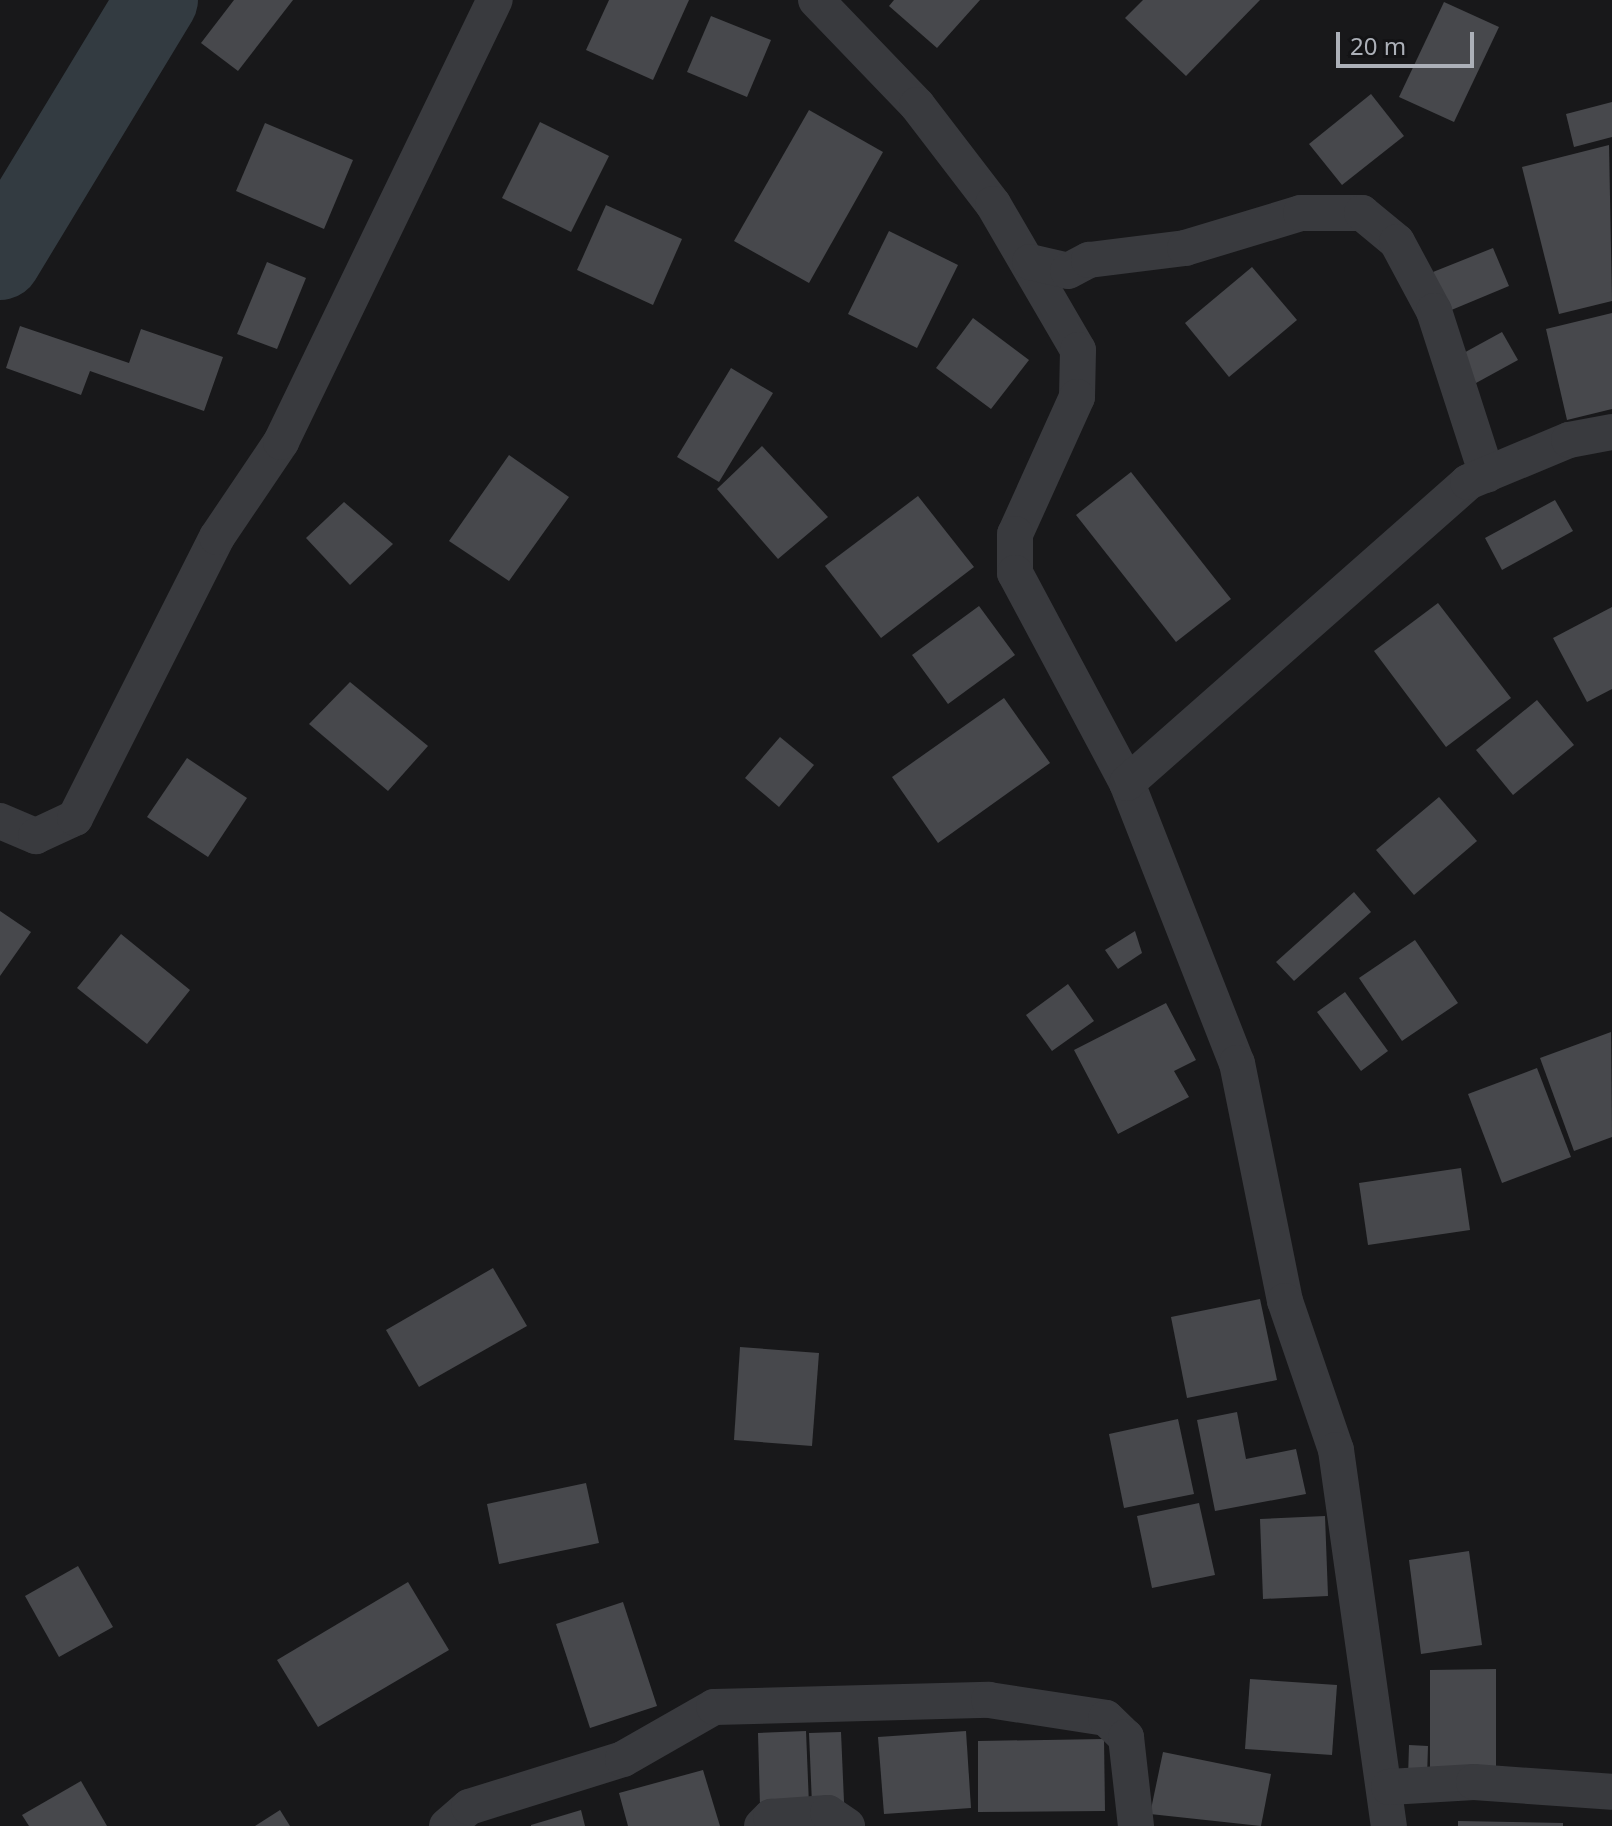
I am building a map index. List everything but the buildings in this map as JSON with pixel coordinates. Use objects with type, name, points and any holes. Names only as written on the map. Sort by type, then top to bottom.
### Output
[{"type":"street","points":[[0,821],[36,836],[75,818],[217,537],[281,442],[495,0]]},
{"type":"street","points":[[820,1],[917,105],[1030,262],[1078,350],[1077,397],[1015,534],[1015,573],[1127,783],[1237,1063],[1277,1244],[1285,1301],[1336,1450],[1389,1787],[1389,1826]]},
{"type":"street","points":[[1030,262],[1068,271],[1089,260],[1185,248],[1301,213],[1362,213],[1397,242],[1434,311],[1487,475]]},
{"type":"street","points":[[1127,783],[1385,552],[1468,482],[1569,440],[1612,432]]},
{"type":"street","points":[[447,1826],[469,1807],[623,1759],[714,1707],[989,1700],[1106,1718],[1126,1737],[1136,1826]]},
{"type":"street","points":[[1389,1787],[1474,1782],[1612,1792]]},
{"type":"street","points":[[762,1826],[771,1817],[828,1813],[847,1826]]},
{"type":"waterway","points":[[0,259],[157,0]]}]
